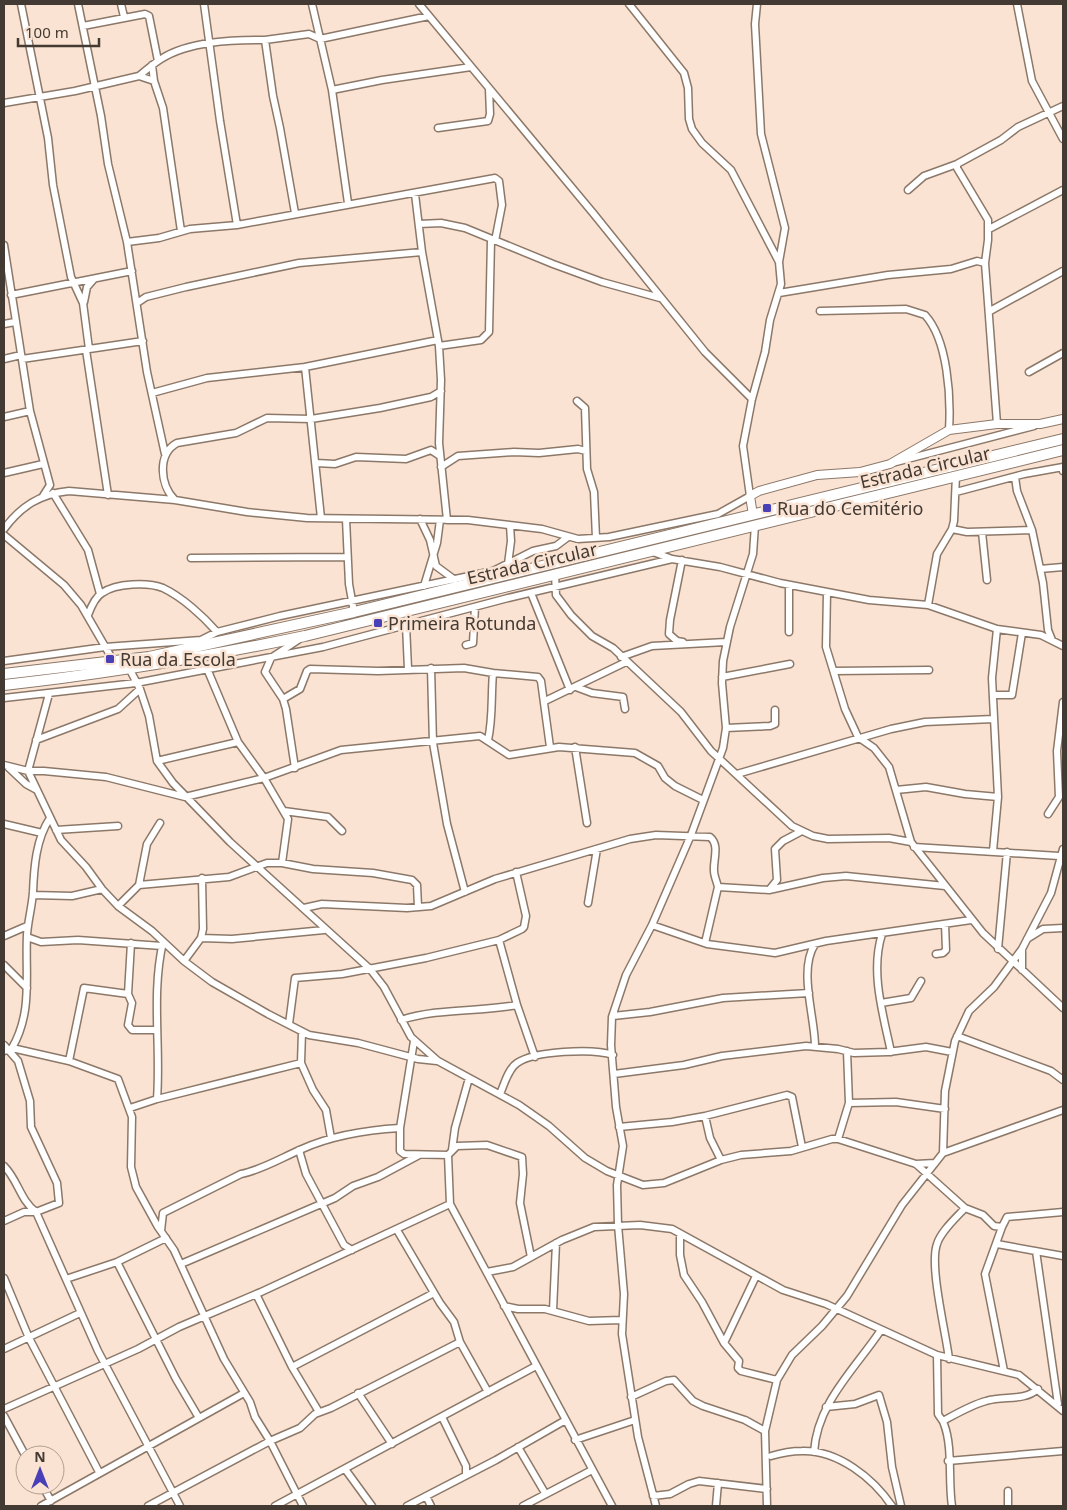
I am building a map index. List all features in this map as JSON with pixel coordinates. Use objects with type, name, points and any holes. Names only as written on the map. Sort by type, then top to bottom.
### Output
[{"type":"main road","name":"Estrada Circular","points":[[4,685],[130,670],[197,659],[305,636],[652,552],[754,520],[893,481],[1063,440]]},
{"type":"main road","name":"Estrada Circular","points":[[4,674],[149,657],[354,612],[458,583],[754,520],[1063,450]]},
{"type":"street","points":[[21,4],[48,138],[53,185],[73,283],[83,303]]},
{"type":"street","points":[[78,4],[108,164],[127,242],[152,393],[165,454],[163,478],[166,489],[175,500]]},
{"type":"street","points":[[121,4],[124,17]]},
{"type":"street","points":[[204,4],[238,225]]},
{"type":"street","points":[[312,4],[332,90],[348,204]]},
{"type":"street","points":[[419,4],[488,89],[594,213],[705,352],[752,398]]},
{"type":"street","points":[[629,4],[684,73],[688,88],[689,118],[692,129],[702,143],[731,170],[779,262]]},
{"type":"street","points":[[656,1506],[635,1420],[621,1320],[624,1294],[618,1224],[618,1175],[623,1146],[619,1127],[611,1046],[613,1016],[626,975],[652,925],[691,835],[714,770],[720,759],[726,728],[722,677],[726,642],[753,554],[754,520],[743,446],[752,398],[765,352],[770,320],[781,284],[779,262],[785,228],[761,134],[755,24],[758,4]]},
{"type":"street","points":[[1018,4],[1032,81],[1063,138]]},
{"type":"street","points":[[83,26],[124,17],[145,14],[149,16],[155,63],[154,81],[163,108],[181,231]]},
{"type":"street","points":[[4,103],[95,87],[139,76],[155,63],[177,52],[210,44],[265,40],[309,34],[320,39],[430,16]]},
{"type":"street","points":[[309,34],[316,24]]},
{"type":"street","points":[[265,40],[272,96],[280,128],[295,213]]},
{"type":"street","points":[[332,90],[382,80],[471,67]]},
{"type":"street","points":[[139,76],[154,81]]},
{"type":"street","points":[[438,128],[488,121],[490,114],[488,89]]},
{"type":"street","points":[[908,190],[924,176],[957,164],[1002,140],[1018,128],[1063,106]]},
{"type":"street","points":[[957,164],[988,220],[986,263],[997,424]]},
{"type":"street","points":[[127,242],[159,238],[181,231],[238,225],[295,213],[394,195],[415,194],[495,178],[499,180],[502,205],[493,241],[489,332],[481,340],[438,343],[305,367],[207,378],[152,393]]},
{"type":"street","points":[[989,229],[1063,190]]},
{"type":"street","points":[[415,194],[422,252],[438,343],[441,390],[440,456],[443,520],[424,586]]},
{"type":"street","points":[[420,224],[441,223],[465,228],[493,241],[602,282],[662,298]]},
{"type":"street","points":[[4,245],[30,411],[50,485],[42,497]]},
{"type":"street","points":[[137,303],[146,297],[186,287],[299,263],[422,252]]},
{"type":"street","points":[[779,292],[888,275],[951,268],[977,261],[986,263]]},
{"type":"street","points":[[12,295],[132,271]]},
{"type":"street","points":[[990,311],[1063,271]]},
{"type":"street","points":[[94,279],[87,287],[83,303],[108,495]]},
{"type":"street","points":[[820,311],[906,309],[925,315],[942,349],[946,366],[948,430]]},
{"type":"street","points":[[4,324],[16,322]]},
{"type":"street","points":[[4,359],[88,350],[143,341]]},
{"type":"street","points":[[1029,372],[1063,353]]},
{"type":"street","points":[[305,367],[322,518]]},
{"type":"street","points":[[165,454],[169,447],[177,443],[236,434],[267,418],[311,419],[431,397],[441,390]]},
{"type":"street","points":[[431,397],[441,404]]},
{"type":"street","points":[[577,401],[585,408],[588,477],[594,492],[596,538]]},
{"type":"street","points":[[4,417],[30,411]]},
{"type":"street","points":[[4,529],[22,508],[53,493],[69,491],[175,500],[269,515],[346,519],[443,520],[542,529],[578,539],[596,538],[718,514],[760,491],[817,475],[860,472],[1063,419]]},
{"type":"street","points":[[892,464],[948,430],[997,424],[1040,424]]},
{"type":"street","points":[[441,467],[458,456],[514,452],[539,453],[578,449],[586,451]]},
{"type":"street","points":[[316,463],[335,464],[356,457],[406,459],[431,450],[440,456]]},
{"type":"street","points":[[4,472],[43,464]]},
{"type":"street","points":[[892,464],[893,481]]},
{"type":"street","points":[[956,492],[1015,477],[1063,469]]},
{"type":"street","points":[[928,605],[937,554],[952,529],[956,475]]},
{"type":"street","points":[[1015,477],[1017,491],[1032,530],[1040,569],[1048,630],[1052,640]]},
{"type":"street","points":[[163,500],[166,489]]},
{"type":"street","points":[[53,493],[88,550],[100,594]]},
{"type":"street","points":[[346,519],[347,557],[354,612]]},
{"type":"street","points":[[420,519],[430,540],[436,566],[458,583]]},
{"type":"street","points":[[508,564],[511,541],[510,525]]},
{"type":"street","points":[[952,529],[982,532],[1032,530]]},
{"type":"street","points":[[982,532],[987,580]]},
{"type":"street","points":[[4,535],[64,585],[88,615],[114,662]]},
{"type":"street","points":[[4,661],[105,647],[176,640],[191,642],[217,632],[352,601],[424,586],[458,583],[494,571],[533,551],[556,546],[568,537]]},
{"type":"street","points":[[652,552],[672,559],[868,600],[928,605],[997,629],[1041,635],[1063,646]]},
{"type":"street","points":[[191,558],[347,557]]},
{"type":"street","points":[[4,698],[138,686],[323,647],[475,607],[672,559]]},
{"type":"street","points":[[666,646],[670,634],[670,620],[682,560]]},
{"type":"street","points":[[1040,569],[1063,567]]},
{"type":"street","points":[[555,574],[554,588],[560,602],[571,615],[592,636],[613,648],[681,712],[711,751],[800,832],[828,839],[889,838],[912,844],[1060,856]]},
{"type":"street","points":[[789,584],[789,632]]},
{"type":"street","points":[[88,615],[100,594],[127,586],[151,585],[160,587],[200,615],[217,632]]},
{"type":"street","points":[[828,592],[825,642],[845,709],[858,737],[874,748],[889,767],[912,844],[971,920],[998,950],[1063,1008]]},
{"type":"street","points":[[531,594],[573,689]]},
{"type":"street","points":[[81,605],[92,605]]},
{"type":"street","points":[[466,645],[473,643],[475,607]]},
{"type":"street","points":[[406,625],[408,670]]},
{"type":"street","points":[[992,851],[998,797],[998,759],[993,695],[997,629]]},
{"type":"street","points":[[1041,635],[1048,630]]},
{"type":"street","points":[[993,695],[1012,695],[1022,633]]},
{"type":"street","points":[[670,634],[676,641],[688,644]]},
{"type":"street","points":[[295,768],[290,722],[283,699],[265,672],[270,658],[305,636]]},
{"type":"street","points":[[544,702],[573,689],[648,647],[726,642]]},
{"type":"street","points":[[722,677],[790,664]]},
{"type":"street","points":[[431,668],[433,742],[447,824],[465,892]]},
{"type":"street","points":[[283,699],[300,689],[310,670],[464,668],[538,677],[542,681],[550,747]]},
{"type":"street","points":[[130,670],[149,716],[157,761],[185,796],[257,866],[304,908],[324,930],[370,970],[384,987],[414,1041],[438,1061],[500,1094],[549,1126],[586,1158],[618,1175],[643,1185],[655,1186],[721,1160],[751,1153],[791,1151],[838,1139],[916,1164],[935,1163]]},
{"type":"street","points":[[834,670],[929,670]]},
{"type":"street","points":[[208,671],[238,742],[264,778],[284,811],[288,823],[282,862]]},
{"type":"street","points":[[488,740],[492,720],[490,708],[493,673]]},
{"type":"street","points":[[36,740],[118,709],[138,686]]},
{"type":"street","points":[[573,689],[623,697],[625,709]]},
{"type":"street","points":[[49,694],[28,772],[56,830],[102,889],[118,906],[162,944],[212,982],[302,1032],[438,1061]]},
{"type":"street","points":[[40,695],[46,703]]},
{"type":"street","points":[[1048,814],[1061,797],[1058,751],[1063,702]]},
{"type":"street","points":[[726,728],[770,726],[774,724],[775,710]]},
{"type":"street","points":[[737,774],[858,737],[925,722],[994,719]]},
{"type":"street","points":[[874,748],[875,733]]},
{"type":"street","points":[[5,766],[28,772],[44,771],[106,777],[185,796],[264,778],[341,750],[480,736],[509,755],[550,747],[575,747],[635,753],[658,766],[665,778],[675,786],[703,800]]},
{"type":"street","points":[[157,761],[238,742]]},
{"type":"street","points":[[575,747],[586,823]]},
{"type":"street","points":[[5,766],[26,784],[37,790]]},
{"type":"street","points":[[714,770],[729,768]]},
{"type":"street","points":[[896,790],[926,787],[965,794],[998,797]]},
{"type":"street","points":[[284,811],[328,817],[342,830]]},
{"type":"street","points":[[7,1049],[21,1033],[28,988],[27,937],[34,868],[42,834],[50,818]]},
{"type":"street","points":[[118,906],[139,885],[147,844],[160,823]]},
{"type":"street","points":[[4,824],[42,834]]},
{"type":"street","points":[[56,830],[118,826]]},
{"type":"street","points":[[782,887],[777,880],[775,848],[783,840],[800,832]]},
{"type":"street","points":[[304,908],[343,904],[431,906],[516,872],[630,839],[691,835],[710,837],[715,844],[714,872],[718,887],[705,943]]},
{"type":"street","points":[[588,903],[597,849]]},
{"type":"street","points":[[768,1472],[765,1460],[765,1431],[777,1380],[792,1354],[837,1309],[889,1225],[942,1153],[945,1091],[957,1036],[975,1004],[994,987],[1022,949],[1051,893],[1063,849]]},
{"type":"street","points":[[998,950],[1007,852]]},
{"type":"street","points":[[139,885],[180,883],[202,878],[235,876],[257,866],[282,862],[313,869],[373,873],[412,880],[417,885],[418,907]]},
{"type":"street","points":[[289,1024],[295,978],[370,970],[499,940],[522,929],[526,922],[516,872]]},
{"type":"street","points":[[718,887],[769,890],[823,878],[846,876],[945,886]]},
{"type":"street","points":[[184,960],[201,938],[203,921],[202,878]]},
{"type":"street","points":[[769,890],[777,880]]},
{"type":"street","points":[[32,895],[72,896],[102,889]]},
{"type":"street","points":[[652,925],[705,943],[766,953],[971,920]]},
{"type":"street","points":[[1035,922],[1043,929]]},
{"type":"street","points":[[936,954],[946,950],[945,924]]},
{"type":"street","points":[[4,936],[28,926]]},
{"type":"street","points":[[1027,939],[1043,929],[1063,928]]},
{"type":"street","points":[[201,938],[232,939],[324,930]]},
{"type":"street","points":[[882,934],[879,944],[878,983],[891,1052]]},
{"type":"street","points":[[873,936],[879,944]]},
{"type":"street","points":[[27,937],[41,942],[78,940],[162,944]]},
{"type":"street","points":[[499,940],[517,1005],[535,1057]]},
{"type":"street","points":[[131,943],[128,994],[132,1003],[129,1028],[156,1030]]},
{"type":"street","points":[[157,1099],[160,1069],[156,1030],[157,984],[162,944]]},
{"type":"street","points":[[814,944],[809,954],[809,993],[815,1046]]},
{"type":"street","points":[[800,947],[809,954]]},
{"type":"street","points":[[1022,949],[1022,970]]},
{"type":"street","points":[[4,965],[28,988]]},
{"type":"street","points":[[881,1003],[912,998],[921,981]]},
{"type":"street","points":[[69,1061],[84,988],[128,994]]},
{"type":"street","points":[[613,1016],[650,1012],[723,998],[809,993]]},
{"type":"street","points":[[401,1020],[437,1011],[502,1008],[517,1005]]},
{"type":"street","points":[[302,1032],[301,1063],[313,1090],[324,1105],[330,1138]]},
{"type":"street","points":[[957,1036],[1051,1071],[1063,1080]]},
{"type":"street","points":[[414,1041],[410,1056],[400,1128],[401,1153],[420,1155],[450,1152],[457,1146],[487,1145],[522,1157],[523,1174],[520,1204],[531,1256]]},
{"type":"street","points":[[604,1052],[611,1046]]},
{"type":"street","points":[[614,1074],[684,1065],[722,1056],[815,1046],[871,1053],[926,1048],[952,1052]]},
{"type":"street","points":[[7,1049],[69,1061],[115,1076],[121,1084],[130,1108],[133,1123],[132,1180],[160,1231],[181,1264],[255,1417],[270,1441],[303,1506]]},
{"type":"street","points":[[4,1221],[24,1212],[36,1212],[59,1203],[60,1198],[56,1183],[30,1127],[30,1101],[18,1062],[7,1049]]},
{"type":"street","points":[[18,1062],[23,1051]]},
{"type":"street","points":[[838,1139],[849,1103],[847,1051]]},
{"type":"street","points":[[500,1094],[512,1067],[517,1063],[535,1057],[564,1052],[604,1052],[612,1055]]},
{"type":"street","points":[[130,1108],[157,1099],[301,1063]]},
{"type":"street","points":[[469,1078],[450,1152],[450,1204],[574,1440],[612,1506]]},
{"type":"street","points":[[619,1127],[705,1116],[783,1095],[792,1097],[802,1147]]},
{"type":"street","points":[[849,1103],[896,1102],[945,1109]]},
{"type":"street","points":[[942,1153],[1063,1110]]},
{"type":"street","points":[[705,1116],[710,1138],[721,1160]]},
{"type":"street","points":[[148,1210],[163,1213],[241,1174],[254,1171],[330,1138],[349,1133],[400,1128]]},
{"type":"street","points":[[299,1150],[306,1174],[344,1245],[352,1250]]},
{"type":"street","points":[[181,1264],[323,1203],[353,1186],[378,1178],[420,1155]]},
{"type":"street","points":[[916,1164],[965,1208],[983,1215],[994,1226],[1002,1227]]},
{"type":"street","points":[[4,1166],[27,1205],[36,1212],[80,1313],[180,1506]]},
{"type":"street","points":[[4,1408],[105,1364],[179,1327],[256,1294],[450,1204]]},
{"type":"street","points":[[949,1359],[939,1297],[936,1250],[939,1239],[965,1208]]},
{"type":"street","points":[[1004,1371],[985,1274],[988,1261],[997,1244],[1007,1217],[1063,1212]]},
{"type":"street","points":[[160,1231],[163,1213]]},
{"type":"street","points":[[487,1272],[513,1267],[531,1256],[594,1227],[618,1224],[672,1229],[783,1290],[837,1309],[937,1355],[1019,1375],[1058,1404],[1063,1410]]},
{"type":"street","points":[[397,1230],[434,1293],[454,1322],[460,1342],[488,1392]]},
{"type":"street","points":[[680,1234],[680,1255],[684,1275],[702,1302],[724,1343],[739,1361],[738,1368],[741,1372],[777,1380]]},
{"type":"street","points":[[66,1279],[117,1262],[166,1238]]},
{"type":"street","points":[[553,1311],[556,1244]]},
{"type":"street","points":[[997,1244],[1063,1256]]},
{"type":"street","points":[[343,1254],[344,1245]]},
{"type":"street","points":[[1036,1250],[1058,1404]]},
{"type":"street","points":[[117,1262],[155,1340],[199,1418]]},
{"type":"street","points":[[724,1343],[756,1276]]},
{"type":"street","points":[[4,1278],[29,1338],[99,1472]]},
{"type":"street","points":[[292,1368],[434,1293]]},
{"type":"street","points":[[256,1294],[292,1368],[319,1412]]},
{"type":"street","points":[[504,1306],[518,1309],[532,1308],[553,1311],[589,1321],[621,1320]]},
{"type":"street","points":[[512,1321],[518,1309]]},
{"type":"street","points":[[4,1349],[80,1313]]},
{"type":"street","points":[[814,1452],[817,1434],[826,1407],[881,1330]]},
{"type":"street","points":[[148,1506],[270,1441],[300,1428],[319,1412],[331,1408],[460,1342]]},
{"type":"street","points":[[937,1355],[938,1414],[943,1421],[949,1444],[948,1461],[952,1506]]},
{"type":"street","points":[[275,1506],[385,1447],[389,1442],[442,1417],[536,1366]]},
{"type":"street","points":[[632,1397],[666,1381],[674,1380],[694,1401],[703,1406],[745,1420],[765,1431]]},
{"type":"street","points":[[943,1421],[985,1401],[1024,1397],[1031,1395],[1038,1389]]},
{"type":"street","points":[[358,1393],[389,1442]]},
{"type":"street","points":[[41,1506],[99,1472],[244,1394]]},
{"type":"street","points":[[826,1407],[855,1404],[880,1395],[887,1422],[892,1467],[902,1506]]},
{"type":"street","points":[[4,1416],[20,1445]]},
{"type":"street","points":[[442,1417],[466,1466],[466,1475]]},
{"type":"street","points":[[574,1440],[635,1420]]},
{"type":"street","points":[[407,1506],[564,1421]]},
{"type":"street","points":[[518,1447],[545,1493]]},
{"type":"street","points":[[766,1448],[771,1456],[768,1472],[767,1506]]},
{"type":"street","points":[[948,1461],[1063,1451]]},
{"type":"street","points":[[771,1456],[789,1452],[814,1452],[839,1460],[854,1468],[891,1505],[900,1497]]},
{"type":"street","points":[[466,1466],[475,1470]]},
{"type":"street","points":[[344,1469],[372,1506]]},
{"type":"street","points":[[523,1506],[592,1470]]},
{"type":"street","points":[[653,1496],[670,1494],[694,1482],[767,1489]]},
{"type":"street","points":[[716,1506],[718,1483]]},
{"type":"street","points":[[1008,1491],[1008,1506]]},
{"type":"street","points":[[48,1495],[51,1501]]},
{"type":"street","points":[[426,1496],[431,1506]]},
{"type":"place","name":"Rua do Cemitério","points":[[767,508]]},
{"type":"place","name":"Primeira Rotunda","points":[[378,623]]},
{"type":"place","name":"Rua da Escola","points":[[110,659]]}]
